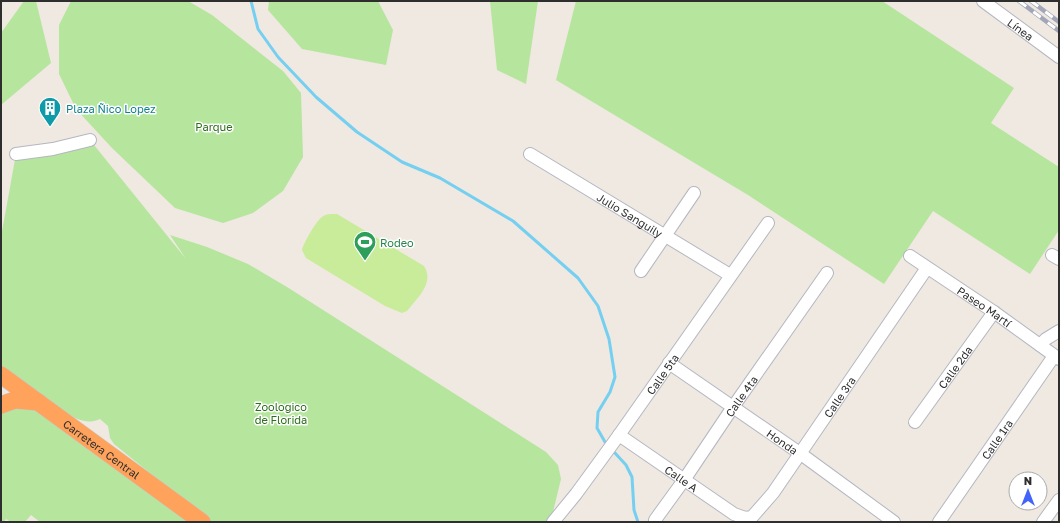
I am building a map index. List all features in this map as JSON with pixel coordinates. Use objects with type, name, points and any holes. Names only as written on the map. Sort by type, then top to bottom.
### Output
[{"type":"highway","name":"Carretera Central","points":[[2,376],[202,522]]},
{"type":"highway","points":[[1,405],[15,400],[38,402]]},
{"type":"street","name":"Línea","points":[[983,1],[1059,57]]},
{"type":"street","points":[[16,154],[53,149],[90,140]]},
{"type":"street","name":"Julio Sanguily","points":[[530,154],[730,276]]},
{"type":"street","points":[[641,271],[694,193]]},
{"type":"street","name":"Calle 5ta","points":[[553,522],[576,494],[619,435],[768,223]]},
{"type":"street","name":"Paseo Martí","points":[[910,256],[994,312],[1057,357]]},
{"type":"street","name":"Calle 3ra","points":[[745,518],[752,517],[760,510],[773,493],[801,454],[926,268]]},
{"type":"street","name":"Calle 4ta","points":[[655,520],[827,273]]},
{"type":"street","name":"Calle 2da","points":[[915,422],[994,312]]},
{"type":"street","points":[[1040,345],[1046,339],[1059,331]]},
{"type":"street","name":"Calle 1ra","points":[[939,522],[1057,357]]},
{"type":"street","name":"Honda","points":[[669,363],[801,454],[894,522]]},
{"type":"street","name":"Calle A","points":[[619,435],[734,514],[745,518]]},
{"type":"street","points":[[1043,522],[1059,500]]},
{"type":"green space","points":[[24,1],[36,1],[51,63],[1,105],[1,33]]},
{"type":"green space","name":"Parque","points":[[71,1],[188,1],[212,15],[283,71],[301,93],[303,157],[283,191],[253,213],[223,223],[175,208],[112,148],[76,109],[59,74],[59,25]]},
{"type":"green space","points":[[269,1],[378,1],[393,30],[386,65],[302,49],[268,10]]},
{"type":"green space","points":[[490,1],[538,1],[526,84],[497,70]]},
{"type":"green space","points":[[576,1],[882,1],[1014,88],[991,123],[1059,167],[1059,230],[1030,274],[933,211],[884,284],[748,195],[556,80]]},
{"type":"green space","name":"Zoologico de Florida","points":[[90,140],[186,259],[170,235],[207,247],[248,264],[287,287],[546,452],[558,465],[561,479],[552,516],[553,522],[210,522],[114,444],[110,438],[108,426],[100,419],[88,422],[75,418],[1,371],[1,237],[16,154]]},
{"type":"green space","name":"Rodeo","points":[[331,214],[337,214],[424,266],[427,272],[426,284],[420,296],[407,311],[402,313],[385,306],[306,258],[302,250],[310,233],[319,219]]},
{"type":"green space","points":[[26,404],[191,522],[40,522],[31,515],[25,522],[11,522],[6,519],[4,522],[1,522],[1,408]]},
{"type":"waterway","points":[[251,1],[258,29],[278,57],[316,97],[357,132],[402,162],[440,178],[513,221],[578,278],[598,306],[609,339],[615,377],[610,392],[598,412],[597,428],[605,442]]},
{"type":"waterway","points":[[615,453],[626,465],[632,477],[634,510],[638,522]]},
{"type":"railway","points":[[1019,1],[1059,31]]},
{"type":"railway","points":[[1031,1],[1059,22]]},
{"type":"place","name":"Plaza Ñico Lopez","points":[[50,128]]},
{"type":"place","name":"Rodeo","points":[[365,262]]}]
